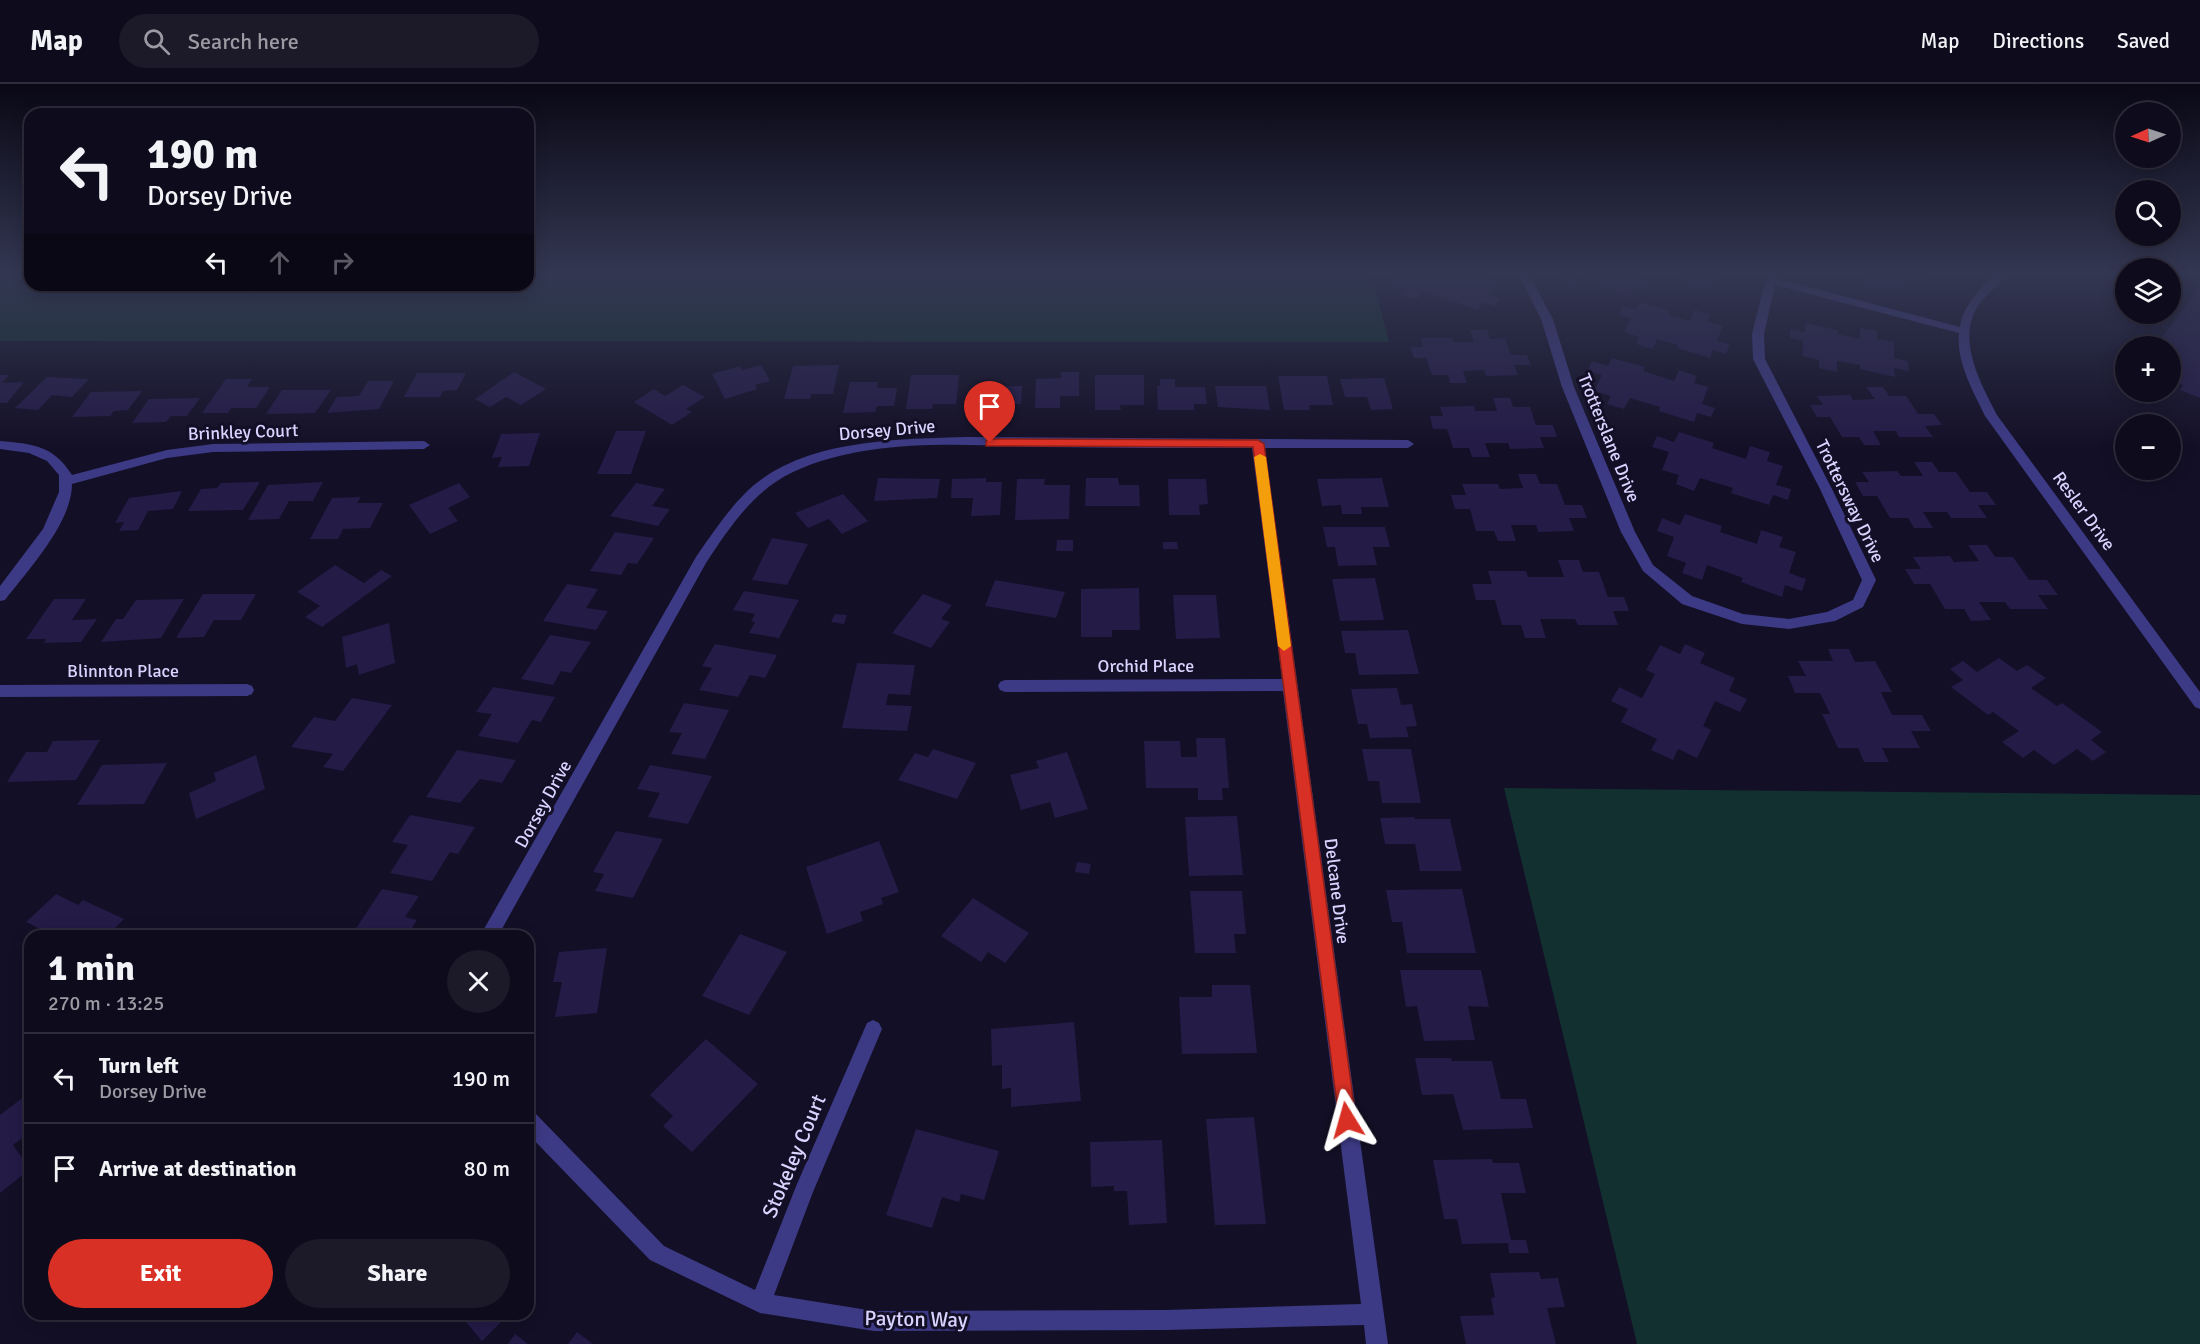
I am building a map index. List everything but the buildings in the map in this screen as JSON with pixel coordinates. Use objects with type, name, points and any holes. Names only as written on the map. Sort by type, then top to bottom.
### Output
[{"type":"street","name":"Trotterslane Drive","points":[[1551,332],[1568,387],[1628,532],[1648,568],[1687,600]]},
{"type":"street","name":"Trottersway Drive","points":[[1687,600],[1742,619],[1790,624],[1830,617],[1858,603],[1869,580],[1826,489],[1759,359],[1758,332]]},
{"type":"street","name":"Resler Drive","points":[[1963,332],[1968,368],[1991,416],[2200,703]]},
{"type":"street","name":"Dorsey Drive","points":[[492,930],[702,560],[735,509],[758,487],[788,469],[816,458],[866,447],[945,443],[1408,444]]},
{"type":"street","name":"Delcane Drive","points":[[1258,444],[1288,685],[1377,1344]]},
{"type":"street","points":[[0,445],[38,452],[49,457],[58,463],[66,481],[66,494],[54,524],[0,596]]},
{"type":"street","name":"Brinkley Court","points":[[66,481],[167,454],[213,448],[424,445]]},
{"type":"street","name":"Orchid Place","points":[[1005,686],[1288,685]]},
{"type":"street","name":"Blinnton Place","points":[[0,691],[247,690]]},
{"type":"street","name":"Stokeley Court","points":[[760,1303],[804,1191],[873,1029]]},
{"type":"street","name":"Payton Way","points":[[534,1126],[657,1253],[760,1303],[874,1321],[1166,1320],[1374,1314]]},
{"type":"green space","points":[[0,332],[1386,332],[1389,342],[0,341]]},
{"type":"green space","points":[[1504,788],[2200,795],[2200,1344],[1637,1344]]},
{"type":"slow traffic","points":[[1260,457],[1284,646]]},
{"type":"route","points":[[990,443],[1258,444],[1347,1120]]}]
